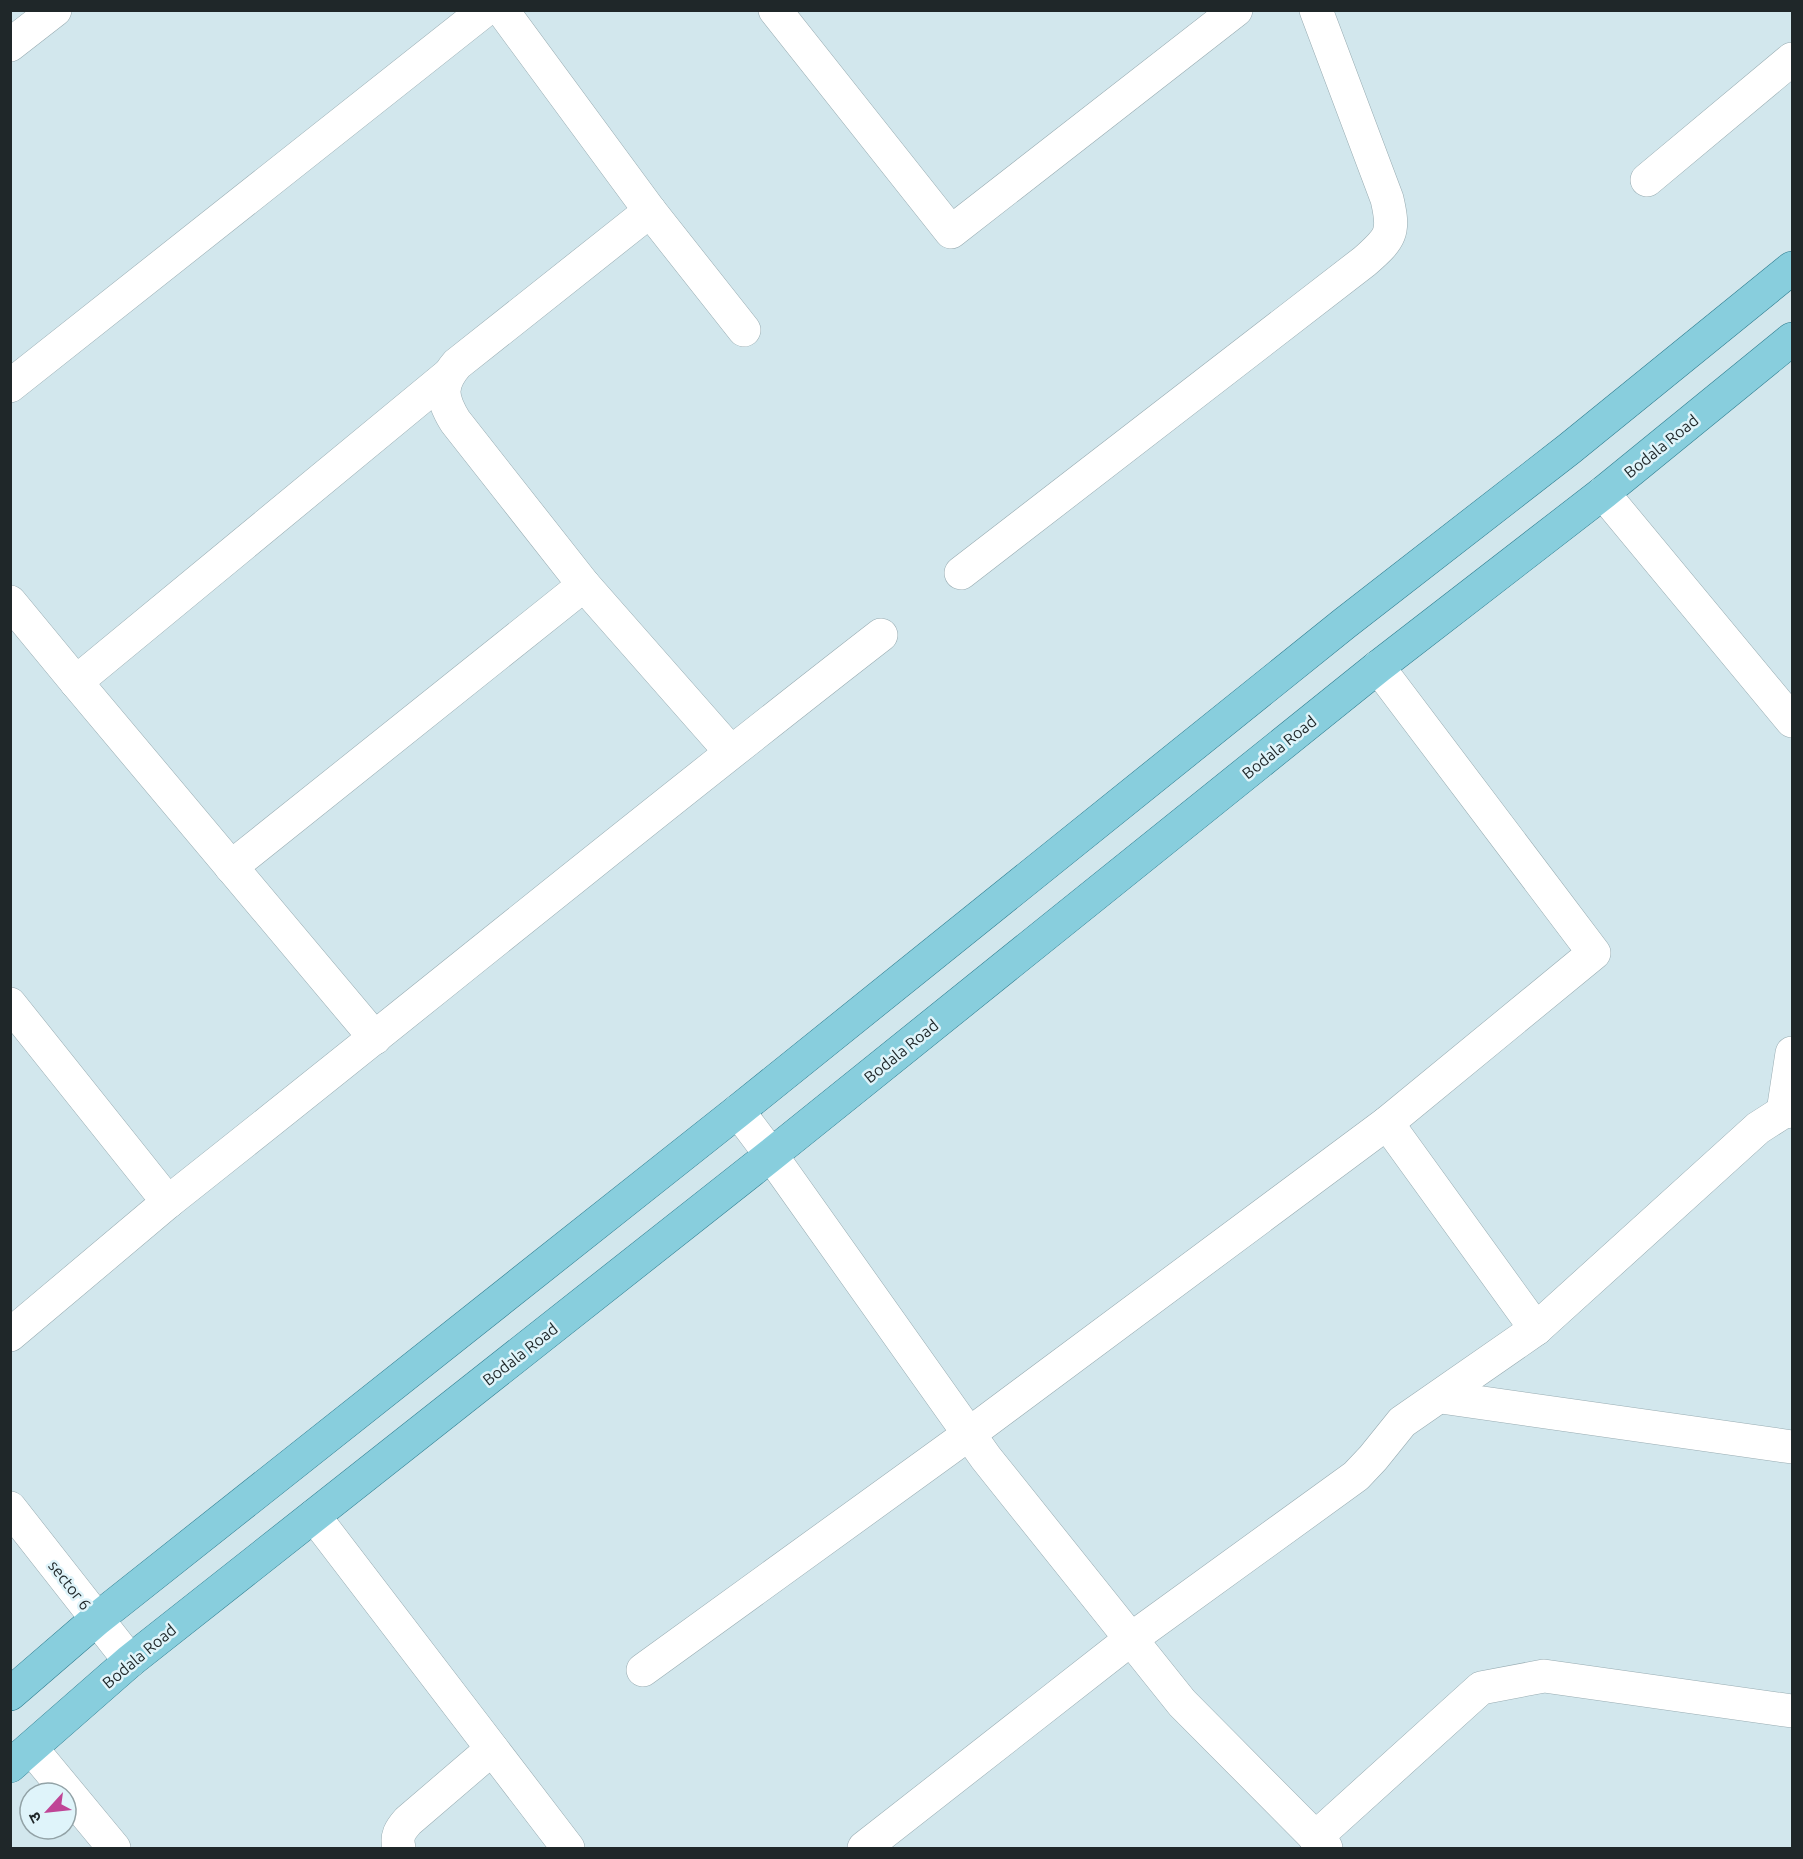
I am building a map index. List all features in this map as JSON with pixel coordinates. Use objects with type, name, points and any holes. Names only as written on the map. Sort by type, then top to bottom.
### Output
[{"type":"main road","points":[[10,1694],[97,1619],[738,1111],[1345,623],[1569,449],[1792,268]]},
{"type":"main road","name":"Bodala Road","points":[[21,1757],[130,1661],[771,1155],[1378,667],[1602,493],[1792,339]]},
{"type":"street","points":[[10,45],[55,10]]},
{"type":"street","points":[[10,386],[485,10]]},
{"type":"street","points":[[502,10],[650,211],[744,330]]},
{"type":"street","points":[[775,10],[951,232],[1236,10]]},
{"type":"street","points":[[961,573],[1365,261],[1381,247],[1391,232],[1392,218],[1387,199],[1316,10]]},
{"type":"street","points":[[1647,180],[1792,58]]},
{"type":"street","points":[[75,682],[447,376],[458,364],[650,211]]},
{"type":"street","points":[[447,376],[443,393],[447,408],[455,421],[584,585],[730,751]]},
{"type":"street","points":[[1602,493],[1792,721]]},
{"type":"street","points":[[231,867],[584,585]]},
{"type":"street","points":[[10,602],[375,1038]]},
{"type":"street","points":[[10,1335],[168,1202],[730,751],[881,635]]},
{"type":"street","points":[[643,1670],[969,1434],[1387,1123],[1594,953],[1378,667]]},
{"type":"street","points":[[10,1004],[168,1202]]},
{"type":"street","points":[[864,1848],[1131,1639],[1356,1476],[1402,1422],[1536,1329],[1758,1128],[1788,1112],[1792,1053]]},
{"type":"street","points":[[738,1111],[986,1458],[1182,1702],[1321,1843],[1481,1688],[1545,1676],[1792,1711]]},
{"type":"street","points":[[1387,1123],[1536,1329]]},
{"type":"street","points":[[1441,1397],[1792,1448]]},
{"type":"street","name":"sector 6","points":[[10,1508],[130,1661]]},
{"type":"street","points":[[314,1516],[568,1848]]},
{"type":"street","points":[[399,1848],[400,1830],[408,1821],[492,1749]]},
{"type":"street","points":[[21,1757],[114,1848]]}]
